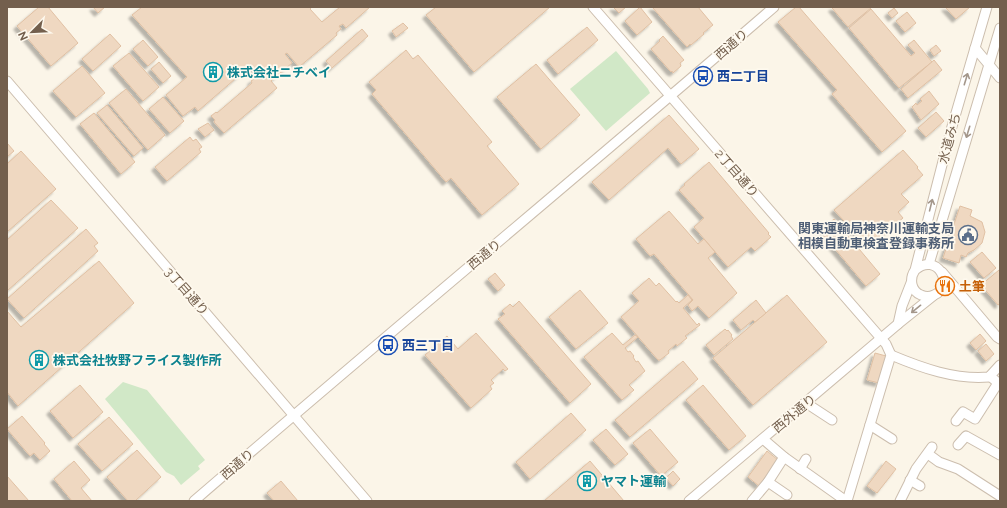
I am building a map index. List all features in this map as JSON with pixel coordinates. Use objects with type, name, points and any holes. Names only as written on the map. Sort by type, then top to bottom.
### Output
[{"type":"street","name":"2丁目通り","points":[[593,7],[882,338],[891,355]]},
{"type":"street","name":"西通り","points":[[194,501],[293,415],[774,7]]},
{"type":"street","name":"水道みち","points":[[915,270],[951,130],[987,7]]},
{"type":"street","name":"水道みち","points":[[929,264],[1000,28]]},
{"type":"street","points":[[975,48],[1000,78]]},
{"type":"street","name":"3丁目通り","points":[[7,82],[367,501]]},
{"type":"street","points":[[898,324],[902,306],[915,270],[924,264],[929,264],[936,266],[996,337],[1000,339]]},
{"type":"street","points":[[911,283],[913,288],[920,295],[934,295],[942,287],[943,277],[941,272]]},
{"type":"street","points":[[942,287],[957,289]]},
{"type":"street","name":"西外通り","points":[[689,501],[934,295]]},
{"type":"street","points":[[763,439],[800,469],[846,501],[891,355],[943,374],[959,376],[984,378],[990,376],[1000,365]]},
{"type":"street","points":[[957,417],[963,412],[975,419],[983,413],[998,387],[990,376]]},
{"type":"street","points":[[806,403],[832,420]]},
{"type":"street","points":[[870,425],[892,439]]},
{"type":"street","points":[[958,445],[967,433],[1000,455]]},
{"type":"street","points":[[900,501],[916,468],[930,451],[939,462],[958,469],[1000,496]]},
{"type":"street","points":[[752,501],[768,482],[784,457]]},
{"type":"street","points":[[800,469],[806,459]]},
{"type":"street","points":[[910,480],[920,486]]},
{"type":"street","points":[[768,482],[787,495]]},
{"type":"green space","points":[[616,51],[650,93],[606,131],[570,89]]},
{"type":"green space","points":[[123,382],[147,390],[205,460],[198,466],[200,469],[181,485],[174,476],[166,472],[105,399]]},
{"type":"building","points":[[39,7],[48,7],[78,43],[51,66],[17,26]]},
{"type":"building","points":[[93,7],[105,7],[98,13]]},
{"type":"building","name":"株式会社ニチベイ","points":[[142,7],[312,7],[310,9],[322,22],[340,7],[370,7],[346,28],[343,24],[339,26],[341,29],[336,33],[337,35],[299,67],[287,53],[285,54],[292,63],[271,81],[277,88],[224,133],[214,122],[215,120],[211,116],[216,112],[217,113],[252,83],[251,81],[259,76],[250,66],[198,111],[195,107],[183,116],[166,95],[187,77],[132,15]]},
{"type":"building","points":[[436,7],[550,7],[474,72],[426,15]]},
{"type":"building","points":[[613,7],[626,7],[619,13]]},
{"type":"building","points":[[640,7],[652,22],[637,35],[625,21]]},
{"type":"building","points":[[652,7],[698,7],[713,25],[687,47]]},
{"type":"building","points":[[796,7],[799,7],[906,131],[882,152],[832,94],[837,90],[778,22]]},
{"type":"building","points":[[945,7],[970,7],[956,19]]},
{"type":"building","points":[[832,8],[871,8],[848,27]]},
{"type":"building","points":[[894,8],[898,13],[892,18],[888,13]]},
{"type":"building","points":[[871,9],[911,56],[915,53],[908,45],[914,40],[932,62],[899,88],[849,28]]},
{"type":"building","points":[[907,12],[916,23],[905,32],[896,21]]},
{"type":"building","points":[[403,23],[408,28],[396,37],[392,31]]},
{"type":"building","points":[[587,27],[598,40],[558,74],[547,60]]},
{"type":"building","points":[[362,29],[368,36],[332,68],[326,61]]},
{"type":"building","points":[[110,34],[121,46],[93,71],[82,59]]},
{"type":"building","points":[[663,36],[684,60],[680,63],[681,66],[673,73],[651,49]]},
{"type":"building","points":[[143,40],[158,57],[148,66],[133,49]]},
{"type":"building","points":[[936,45],[941,51],[934,56],[930,50]]},
{"type":"building","points":[[406,50],[413,59],[418,55],[492,142],[487,146],[519,184],[482,215],[451,178],[446,182],[372,94],[376,90],[369,82]]},
{"type":"building","points":[[129,53],[159,87],[143,101],[113,66]]},
{"type":"building","points":[[934,60],[942,70],[908,98],[901,89]]},
{"type":"building","points":[[159,62],[171,76],[163,83],[151,69]]},
{"type":"building","points":[[536,64],[580,115],[541,149],[497,97]]},
{"type":"building","points":[[82,66],[105,93],[76,117],[53,91]]},
{"type":"building","points":[[126,89],[165,135],[148,150],[109,103]]},
{"type":"building","points":[[929,91],[939,104],[921,120],[912,107],[916,103],[917,105],[922,101],[920,99]]},
{"type":"building","points":[[163,97],[184,121],[170,133],[149,109]]},
{"type":"building","points":[[107,105],[143,148],[134,156],[97,113]]},
{"type":"building","points":[[936,112],[944,121],[926,137],[918,128]]},
{"type":"building","points":[[94,113],[135,162],[121,174],[80,124]]},
{"type":"building","points":[[669,115],[699,149],[681,164],[668,148],[609,200],[592,182]]},
{"type":"building","points":[[208,123],[214,130],[205,137],[198,129]]},
{"type":"building","points":[[190,137],[193,141],[196,139],[202,147],[199,149],[201,152],[167,181],[155,167]]},
{"type":"building","points":[[7,143],[14,151],[7,157]]},
{"type":"building","points":[[903,150],[923,175],[901,194],[909,202],[898,212],[903,218],[872,245],[867,239],[863,242],[834,210]]},
{"type":"building","points":[[21,151],[56,189],[7,232],[7,164]]},
{"type":"building","points":[[709,162],[771,237],[755,251],[751,247],[728,267],[694,227],[704,218],[679,190]]},
{"type":"building","points":[[51,200],[78,228],[7,291],[7,240]]},
{"type":"building","points":[[960,206],[972,210],[970,216],[982,222],[985,232],[982,243],[968,253],[966,257],[961,255],[959,263],[943,258]]},
{"type":"building","points":[[669,211],[698,244],[704,239],[715,252],[708,258],[737,293],[709,318],[698,306],[692,311],[688,305],[693,300],[654,254],[650,256],[636,239]]},
{"type":"building","points":[[834,219],[880,274],[866,286],[820,231]]},
{"type":"building","points":[[86,229],[98,243],[94,246],[98,251],[24,318],[7,299]]},
{"type":"building","points":[[982,252],[996,268],[984,278],[970,262]]},
{"type":"building","name":"株式会社牧野フライス製作所","points":[[99,261],[134,303],[18,406],[7,392],[7,311],[21,327]]},
{"type":"building","points":[[999,270],[1000,304],[998,305],[981,285]]},
{"type":"building","points":[[495,273],[505,285],[498,291],[488,279]]},
{"type":"building","points":[[649,278],[656,286],[659,283],[676,302],[677,301],[679,303],[688,295],[692,300],[683,308],[697,325],[699,323],[700,325],[685,336],[687,338],[677,346],[676,344],[668,351],[669,353],[660,360],[658,360],[621,317],[639,301],[632,293]]},
{"type":"building","points":[[580,290],[608,323],[576,349],[549,317]]},
{"type":"building","points":[[787,295],[827,342],[753,405],[713,358]]},
{"type":"building","points":[[756,300],[766,313],[755,322],[753,320],[741,330],[733,320]]},
{"type":"building","points":[[519,301],[591,384],[570,403],[498,319],[505,314],[502,311],[510,304],[513,307]]},
{"type":"building","points":[[725,329],[732,335],[731,336],[733,339],[714,355],[706,345]]},
{"type":"building","points":[[476,333],[508,369],[505,371],[503,369],[491,380],[494,383],[490,386],[492,389],[471,408],[425,355],[447,336],[458,349]]},
{"type":"building","points":[[612,333],[623,345],[635,335],[638,337],[625,348],[628,352],[630,351],[636,362],[638,361],[645,371],[629,385],[634,390],[622,400],[584,357]]},
{"type":"building","points":[[980,334],[986,341],[976,350],[970,343]]},
{"type":"building","points":[[986,344],[994,354],[986,361],[978,351]]},
{"type":"building","points":[[875,353],[886,356],[879,383],[867,380]]},
{"type":"building","points":[[683,361],[698,379],[630,437],[615,420]]},
{"type":"building","points":[[80,385],[103,412],[73,438],[50,411]]},
{"type":"building","points":[[703,385],[746,436],[729,450],[686,400]]},
{"type":"building","points":[[571,413],[586,430],[530,479],[516,462]]},
{"type":"building","points":[[22,416],[50,451],[40,460],[34,453],[30,456],[7,429]]},
{"type":"building","points":[[109,417],[133,444],[102,471],[78,444]]},
{"type":"building","points":[[606,429],[628,454],[615,465],[593,440]]},
{"type":"building","points":[[650,429],[678,462],[661,476],[633,443]]},
{"type":"building","points":[[137,450],[161,477],[135,501],[128,501],[107,477]]},
{"type":"building","points":[[767,451],[778,460],[759,486],[748,477]]},
{"type":"building","points":[[74,461],[90,480],[81,488],[92,501],[72,501],[54,479]]},
{"type":"building","name":"ヤマト運輸","points":[[590,461],[624,501],[544,501]]},
{"type":"building","points":[[886,461],[896,469],[877,493],[867,486]]},
{"type":"building","points":[[673,471],[680,479],[673,486],[666,478]]},
{"type":"building","points":[[7,476],[29,501],[7,501]]},
{"type":"building","points":[[281,481],[298,501],[274,501],[267,493]]},
{"type":"place","name":"株式会社ニチベイ","points":[[213,72]]},
{"type":"place","name":"西二丁目","points":[[703,76]]},
{"type":"place","name":"関東運輸局神奈川運輸支局 相模自動車検査登録事務所","points":[[968,235]]},
{"type":"place","name":"土筆","points":[[945,286]]},
{"type":"place","name":"西三丁目","points":[[388,345]]},
{"type":"place","name":"株式会社牧野フライス製作所","points":[[39,360]]},
{"type":"place","name":"ヤマト運輸","points":[[587,481]]}]
